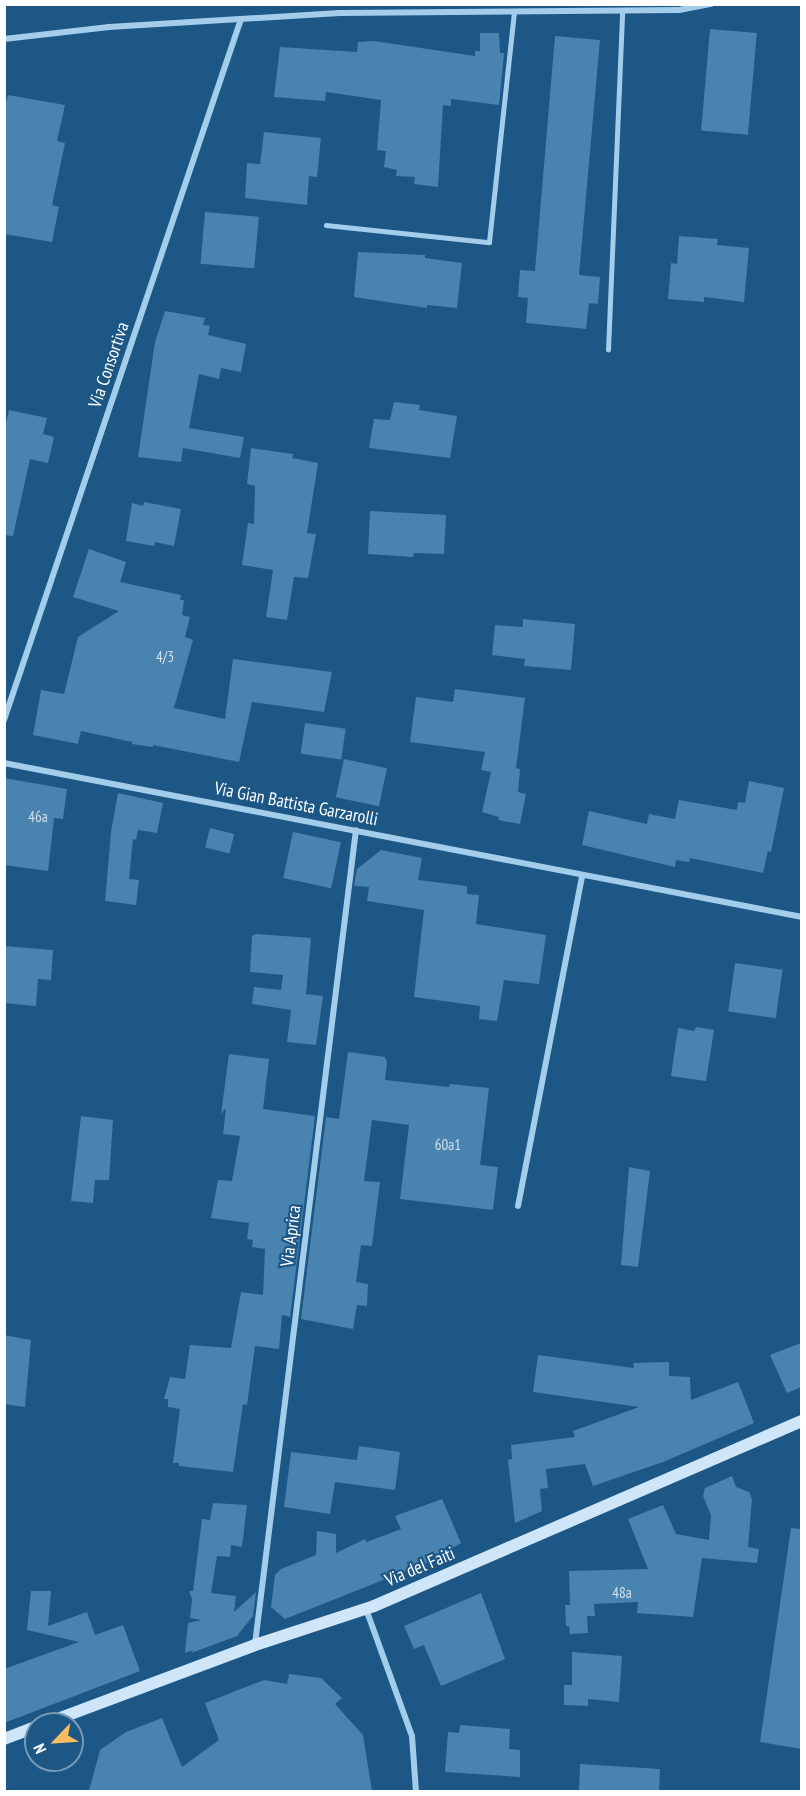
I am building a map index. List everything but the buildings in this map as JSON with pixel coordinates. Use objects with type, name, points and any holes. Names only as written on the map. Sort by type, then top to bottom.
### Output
[{"type":"street","points":[[4,39],[109,27],[340,13],[679,10],[711,4]]},
{"type":"street","name":"Via Consortiva","points":[[4,720],[241,19]]},
{"type":"street","name":"Via Gian Battista Garzarolli","points":[[4,763],[801,917]]},
{"type":"street","name":"Via Aprica","points":[[255,1645],[356,830]]},
{"type":"street","points":[[518,1206],[582,876]]},
{"type":"street","name":"Via del Faiti","points":[[76,1712],[255,1645],[366,1609],[801,1421]]},
{"type":"street","points":[[366,1609],[412,1736],[416,1791]]},
{"type":"street","points":[[4,1739],[24,1732]]},
{"type":"lane","points":[[608,350],[622,10]]},
{"type":"lane","points":[[326,225],[489,242],[514,12]]}]
